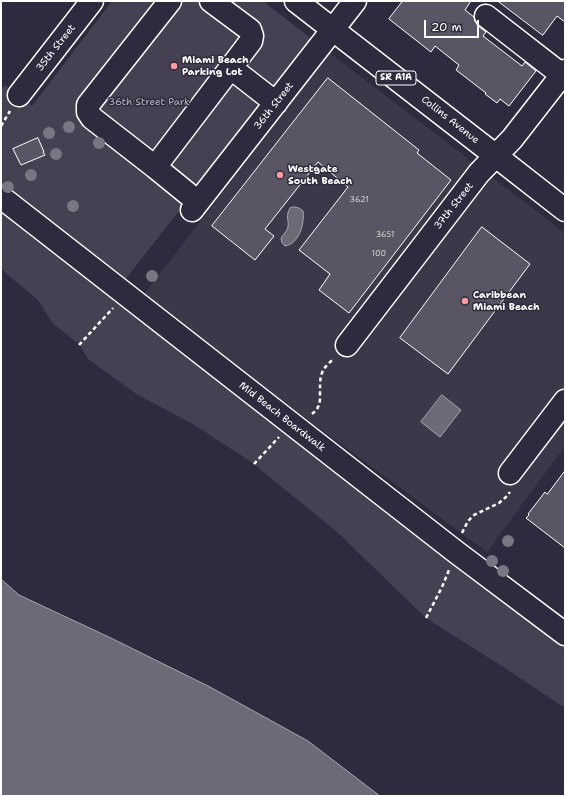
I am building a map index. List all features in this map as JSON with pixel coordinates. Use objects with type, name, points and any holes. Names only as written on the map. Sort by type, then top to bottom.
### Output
[{"type":"street","name":"35th Street","points":[[19,95],[92,1]]},
{"type":"street","points":[[170,1],[88,105],[88,112],[92,118],[154,167],[251,41],[252,36],[250,30],[216,4]]},
{"type":"street","name":"Collins Avenue","points":[[296,1],[565,210]]},
{"type":"street","name":"36th Street","points":[[154,167],[195,206],[355,1]]},
{"type":"street","points":[[486,16],[563,73]]},
{"type":"street","points":[[230,68],[276,103]]},
{"type":"street","name":"37th Street","points":[[341,352],[479,173],[512,139],[563,73]]},
{"type":"street","name":"Mid Beach Boardwalk","points":[[1,197],[456,552],[565,634]]},
{"type":"street","points":[[511,481],[565,402]]},
{"type":"path","points":[[79,344],[126,294]]},
{"type":"path","points":[[254,464],[292,424],[308,418],[315,411],[320,403],[320,382],[322,371],[341,352]]},
{"type":"path","points":[[426,618],[442,587],[468,521],[474,515],[499,503],[506,497],[511,481]]},
{"type":"shaded area","points":[[330,53],[565,234],[565,446],[487,552],[142,297]]},
{"type":"shaded area","points":[[294,207],[303,211],[302,227],[294,241],[285,246],[282,243],[281,238],[288,227],[287,216],[290,208]]},
{"type":"shaded area","points":[[442,395],[461,410],[440,437],[421,422]]},
{"type":"shaded area","points":[[1,579],[19,595],[210,687],[308,741],[380,796],[1,796]]},
{"type":"green space","name":"36th Street Park","points":[[112,1],[263,1],[313,40],[113,295],[565,645],[565,708],[426,618],[337,532],[250,461],[191,423],[138,395],[88,359],[79,344],[53,324],[38,300],[1,269],[1,90],[5,85],[32,106]]},
{"type":"building","points":[[403,1],[471,1],[465,10],[474,17],[478,26],[486,32],[483,36],[522,66],[525,62],[536,71],[509,106],[500,99],[497,103],[456,70],[459,65],[435,46],[431,52],[389,19]]},
{"type":"building","points":[[498,1],[565,1],[565,22],[557,16],[543,35]]},
{"type":"building","points":[[328,78],[419,150],[417,153],[451,180],[349,313],[319,290],[330,274],[299,250],[348,187],[318,162],[265,229],[274,236],[255,260],[212,226]]},
{"type":"building","points":[[38,138],[45,155],[21,165],[13,149]]},
{"type":"building","name":"Caribbean Miami Beach","points":[[482,227],[530,264],[448,374],[400,338]]},
{"type":"building","points":[[565,471],[565,548],[526,518],[545,492],[547,494]]},
{"type":"place","name":"Miami Beach Parking Lot","points":[[174,66]]},
{"type":"place","name":"Westgate South Beach","points":[[280,175]]},
{"type":"place","name":"Caribbean Miami Beach","points":[[465,301]]}]
